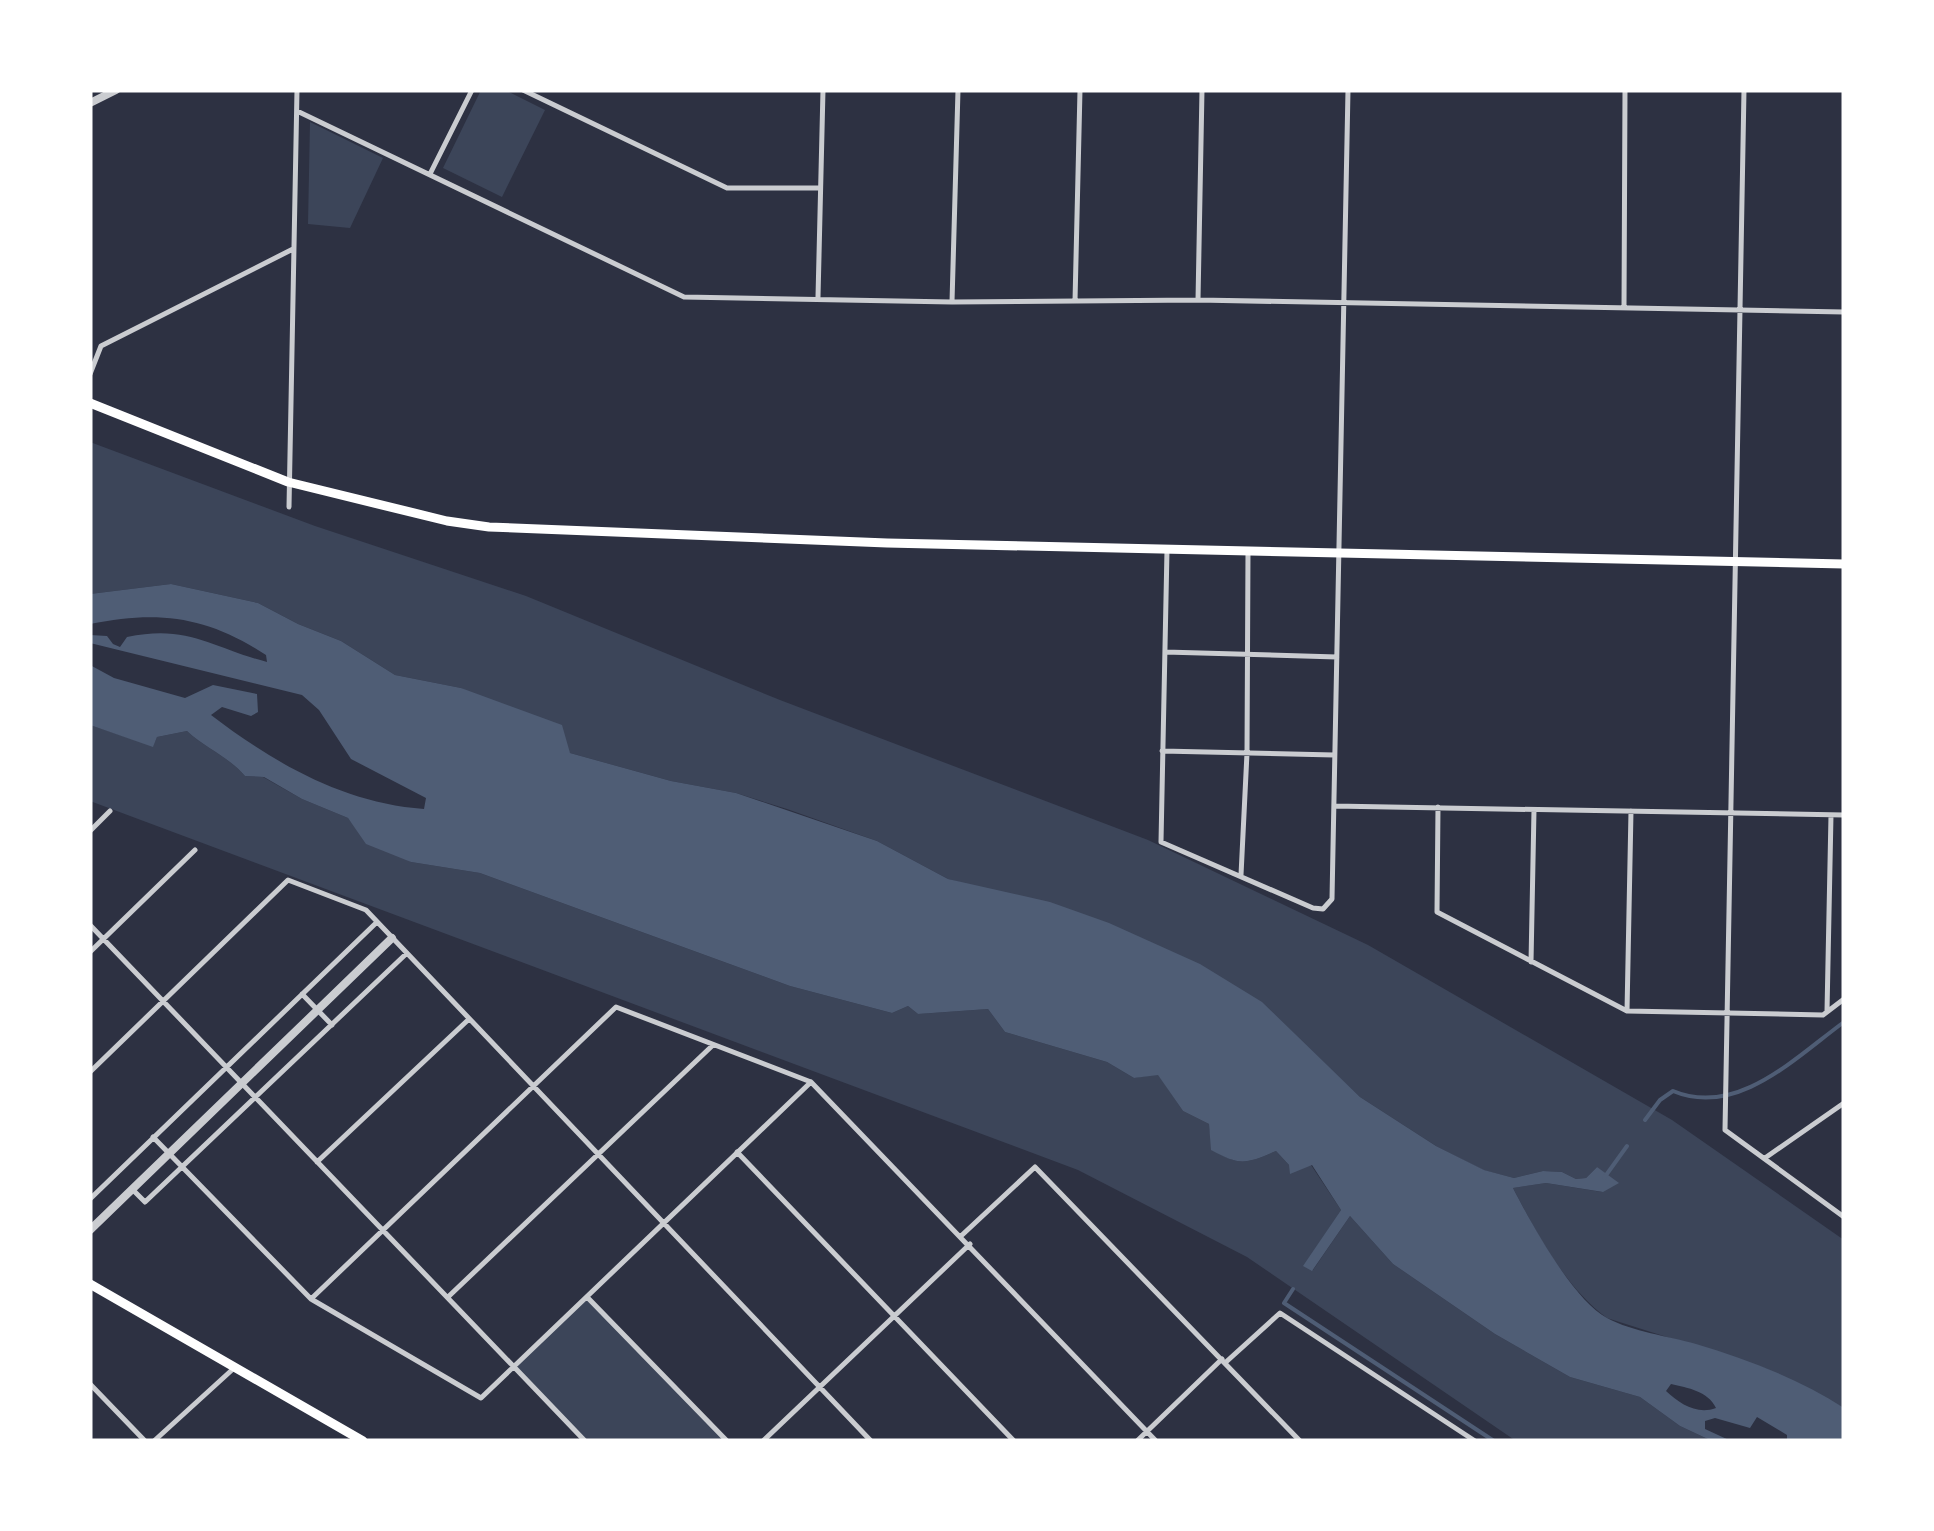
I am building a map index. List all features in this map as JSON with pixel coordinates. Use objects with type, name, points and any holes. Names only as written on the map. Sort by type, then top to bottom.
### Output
[{"type":"main road","points":[[90,403],[288,482],[447,521],[527,531],[1844,564]]},
{"type":"main road","points":[[90,1284],[364,1441]]},
{"type":"street","points":[[90,103],[116,90]]},
{"type":"street","points":[[289,507],[297,90]]},
{"type":"street","points":[[430,174],[472,90]]},
{"type":"street","points":[[524,90],[727,188],[820,188]]},
{"type":"street","points":[[818,298],[823,90]]},
{"type":"street","points":[[952,302],[958,90]]},
{"type":"street","points":[[1075,300],[1080,90]]},
{"type":"street","points":[[1198,300],[1202,90]]},
{"type":"street","points":[[1168,550],[1160,842],[1313,908],[1327,906],[1332,899],[1348,90]]},
{"type":"street","points":[[1624,308],[1625,90]]},
{"type":"street","points":[[1744,90],[1726,1130],[1844,1217]]},
{"type":"street","points":[[297,111],[684,297],[952,302],[1198,300],[1844,312]]},
{"type":"street","points":[[90,374],[101,346],[292,250]]},
{"type":"street","points":[[1241,875],[1248,551]]},
{"type":"street","points":[[1165,652],[1337,657]]},
{"type":"street","points":[[1162,751],[1335,755]]},
{"type":"street","points":[[1334,806],[1844,815]]},
{"type":"street","points":[[1438,807],[1437,912],[1627,1011],[1823,1014],[1844,999]]},
{"type":"street","points":[[1531,962],[1534,810]]},
{"type":"street","points":[[90,831],[110,811]]},
{"type":"street","points":[[1627,1011],[1632,812]]},
{"type":"street","points":[[1827,1011],[1831,814]]},
{"type":"street","points":[[90,952],[196,850]]},
{"type":"street","points":[[90,1072],[288,880],[366,910],[871,1441]]},
{"type":"street","points":[[90,1198],[378,922]]},
{"type":"street","points":[[90,925],[585,1441]]},
{"type":"street","points":[[90,1230],[392,938]]},
{"type":"street","points":[[132,1189],[145,1202],[407,953]]},
{"type":"street","points":[[302,994],[332,1024]]},
{"type":"street","points":[[310,1299],[616,1008],[811,1082],[1156,1441]]},
{"type":"street","points":[[318,1162],[468,1020]]},
{"type":"street","points":[[448,1297],[713,1045]]},
{"type":"street","points":[[153,1137],[310,1299],[481,1398],[811,1082]]},
{"type":"street","points":[[1765,1158],[1844,1102]]},
{"type":"street","points":[[737,1152],[1014,1441]]},
{"type":"street","points":[[962,1236],[1035,1166],[1300,1441]]},
{"type":"street","points":[[764,1441],[970,1244]]},
{"type":"street","points":[[587,1297],[727,1441]]},
{"type":"street","points":[[1137,1441],[1280,1313],[1475,1441]]},
{"type":"street","points":[[154,1441],[235,1367]]},
{"type":"street","points":[[90,1384],[145,1441]]},
{"type":"shaded area","points":[[481,90],[505,90],[545,110],[502,197],[443,168]]},
{"type":"shaded area","points":[[310,122],[383,158],[350,228],[308,224]]},
{"type":"shaded area","points":[[90,442],[315,526],[526,596],[780,700],[1148,840],[1368,945],[1672,1120],[1844,1240],[1844,1408],[1767,1369],[1607,1318],[1592,1305],[1553,1259],[1513,1188],[1546,1183],[1602,1192],[1597,1167],[1586,1178],[1576,1179],[1562,1172],[1543,1171],[1514,1178],[1483,1170],[1436,1146],[1360,1097],[1311,1051],[995,892],[948,879],[877,841],[787,809],[570,753],[461,688],[395,675],[341,641],[258,603],[171,584],[90,594]]},
{"type":"shaded area","points":[[171,584],[258,603],[341,641],[395,675],[461,688],[562,725],[570,753],[671,781],[736,793],[877,841],[948,879],[1050,902],[1109,923],[1200,964],[1262,1002],[1360,1097],[1436,1146],[1484,1170],[1514,1178],[1543,1171],[1586,1178],[1597,1167],[1619,1183],[1603,1192],[1546,1183],[1513,1188],[1554,1259],[1594,1309],[1628,1327],[1734,1356],[1809,1388],[1844,1408],[1844,1441],[1787,1441],[1787,1435],[1757,1417],[1750,1428],[1715,1418],[1705,1421],[1705,1429],[1731,1441],[1712,1441],[1680,1426],[1640,1397],[1570,1377],[1495,1334],[1393,1264],[1350,1216],[1312,1271],[1303,1266],[1341,1210],[1312,1165],[1290,1174],[1289,1165],[1276,1151],[1243,1161],[1211,1150],[1209,1124],[1183,1111],[1158,1075],[1134,1078],[1107,1062],[1005,1032],[988,1009],[918,1014],[908,1006],[892,1013],[790,986],[480,873],[411,862],[366,844],[348,818],[302,799],[264,777],[245,776],[187,731],[157,737],[153,747],[90,725],[90,665],[114,678],[185,698],[213,685],[257,694],[258,712],[251,716],[222,707],[211,715],[259,749],[311,778],[365,799],[424,809],[426,798],[351,759],[319,710],[302,695],[90,643],[90,635],[107,636],[120,647],[127,637],[167,633],[200,639],[267,662],[266,655],[223,632],[181,620],[138,617],[90,624],[90,594]],"holes":[[[1671,1384],[1703,1394],[1716,1408],[1702,1410],[1683,1404],[1666,1391]]]},
{"type":"shaded area","points":[[90,725],[153,746],[157,737],[187,731],[245,776],[263,777],[348,818],[357,829],[411,862],[480,873],[790,986],[892,1013],[908,1006],[918,1014],[988,1009],[1005,1032],[1107,1062],[1134,1078],[1158,1074],[1183,1111],[1209,1124],[1212,1150],[1243,1161],[1276,1151],[1289,1165],[1311,1165],[1341,1210],[1304,1266],[1313,1270],[1350,1216],[1393,1264],[1495,1334],[1570,1377],[1640,1397],[1680,1426],[1712,1441],[1516,1441],[1247,1257],[1078,1170],[90,801]]},
{"type":"shaded area","points":[[587,1297],[727,1441],[585,1441],[514,1367]]},
{"type":"waterway","points":[[1645,1120],[1660,1100],[1673,1091],[1720,1097],[1764,1080],[1844,1022]]},
{"type":"waterway","points":[[1604,1178],[1627,1146]]},
{"type":"waterway","points":[[1293,1289],[1284,1303],[1494,1441]]}]
